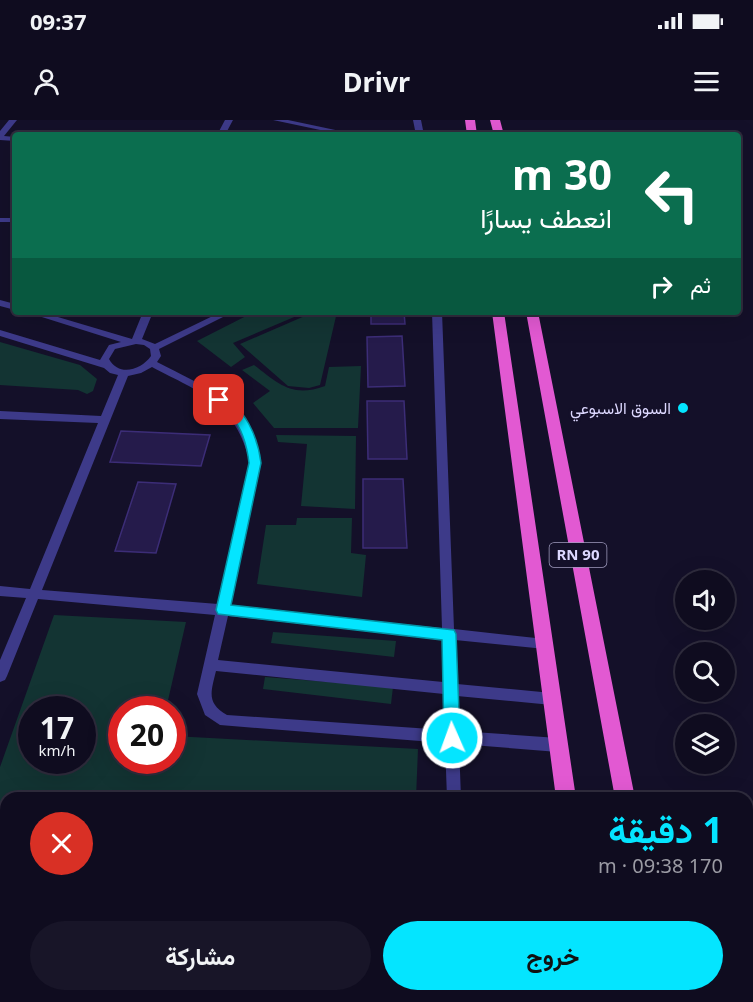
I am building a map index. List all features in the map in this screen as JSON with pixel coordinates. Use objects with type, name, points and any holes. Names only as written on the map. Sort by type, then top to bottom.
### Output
[{"type":"highway","name":"RN 90","points":[[498,315],[565,792]]},
{"type":"highway","name":"RN 90","points":[[533,315],[624,792]]},
{"type":"lane","points":[[0,137],[13,120]]},
{"type":"lane","points":[[277,120],[339,132]]},
{"type":"lane","points":[[0,333],[106,365],[110,369],[124,373],[139,371],[151,363],[156,356],[154,348],[147,343],[42,315]]},
{"type":"lane","points":[[106,365],[104,359],[112,347],[133,341],[146,315]]},
{"type":"lane","points":[[154,348],[222,315]]},
{"type":"lane","points":[[438,315],[454,792]]},
{"type":"lane","points":[[151,363],[219,400],[236,414],[246,428],[253,446],[255,463],[204,694],[205,706],[212,714],[225,721],[558,745]]},
{"type":"lane","points":[[0,676],[124,373]]},
{"type":"lane","points":[[0,415],[105,420]]},
{"type":"lane","points":[[0,591],[223,610],[545,644]]},
{"type":"lane","points":[[209,665],[552,699]]},
{"type":"green space","points":[[248,315],[299,315],[233,343],[245,357],[231,367],[197,341]]},
{"type":"green space","points":[[307,315],[336,315],[320,385],[309,388],[288,386],[240,344]]},
{"type":"green space","points":[[0,342],[80,365],[97,379],[93,391],[87,394],[78,390],[0,385]]},
{"type":"green space","points":[[254,365],[279,383],[295,390],[325,386],[329,367],[361,366],[358,428],[274,428],[253,403],[270,391],[242,370]]},
{"type":"green space","points":[[276,435],[356,436],[355,509],[301,506],[307,444],[278,442]]},
{"type":"green space","points":[[297,518],[352,518],[351,553],[366,555],[362,597],[257,584],[266,525],[296,525]]},
{"type":"green space","points":[[54,615],[186,622],[169,696],[108,696],[108,774],[186,774],[186,737],[418,749],[416,792],[0,792],[0,767],[18,716],[18,774],[96,774],[96,696],[25,696]]},
{"type":"green space","points":[[273,632],[396,641],[394,657],[271,643]]},
{"type":"green space","points":[[265,677],[393,687],[391,704],[263,689]]},
{"type":"building","points":[[371,315],[404,315],[405,324],[371,324]]},
{"type":"building","points":[[402,336],[405,386],[368,387],[367,337]]},
{"type":"building","points":[[367,401],[404,401],[407,459],[368,459]]},
{"type":"building","points":[[121,431],[210,435],[201,466],[110,462]]},
{"type":"building","points":[[363,479],[403,479],[407,548],[363,548]]},
{"type":"building","points":[[138,482],[176,484],[156,553],[115,551]]},
{"type":"place","name":"السوق الاسبوعي","points":[[683,408]]},
{"type":"route","points":[[219,400],[236,414],[246,428],[253,446],[255,463],[223,610],[449,634],[452,738]]}]
